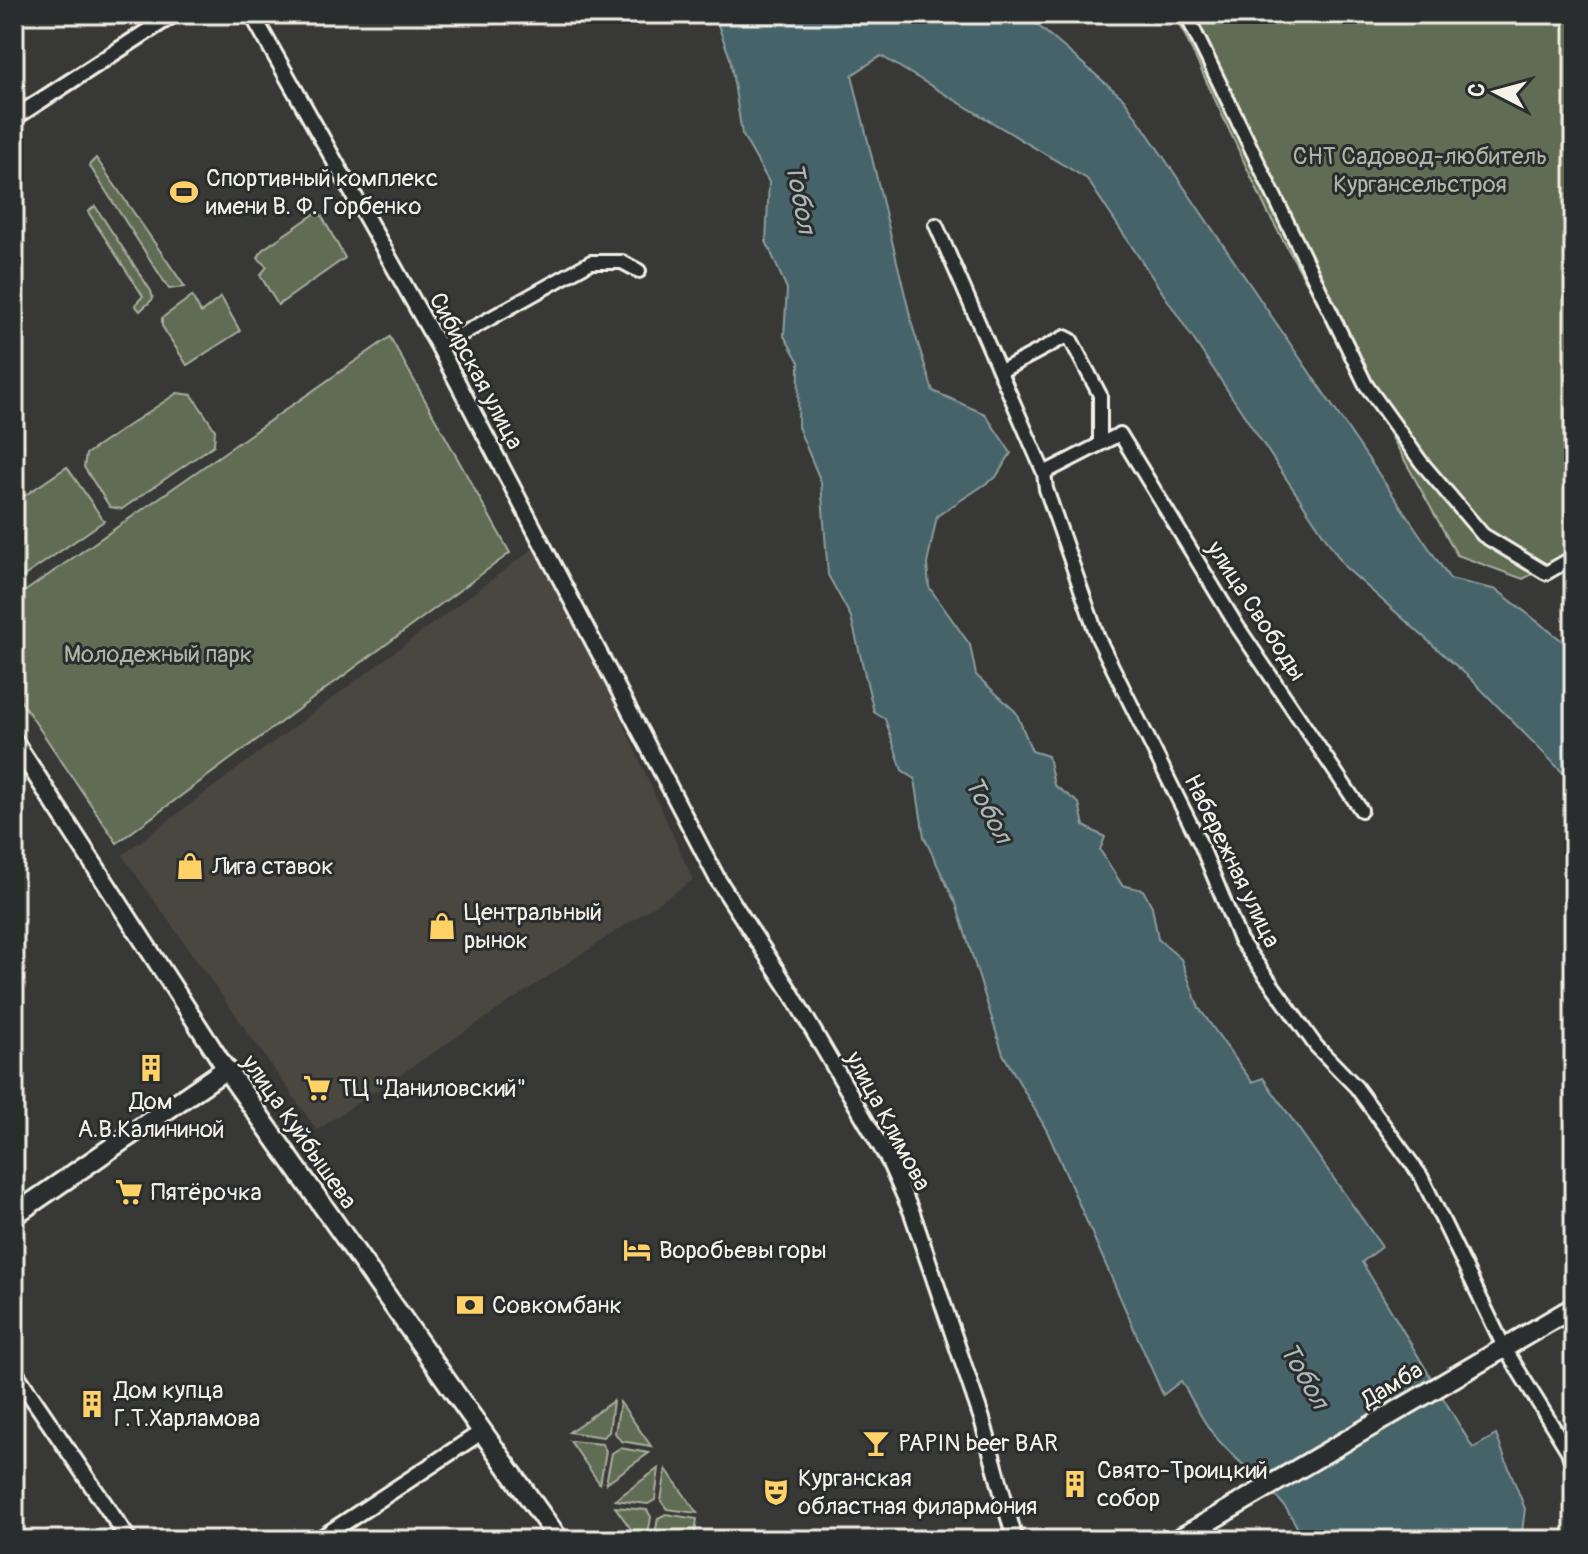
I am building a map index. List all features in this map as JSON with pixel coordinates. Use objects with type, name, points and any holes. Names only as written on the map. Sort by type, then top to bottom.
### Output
[{"type":"main road","name":"улица Куйбышева","points":[[14,741],[226,1069],[559,1540]]},
{"type":"main road","points":[[14,1215],[226,1069]]},
{"type":"main road","name":"Дамба","points":[[1177,1540],[1574,1307]]},
{"type":"street","points":[[14,118],[174,14]]},
{"type":"street","name":"Сибирская улица","points":[[252,14],[439,347],[654,753]]},
{"type":"street","points":[[1186,14],[1366,385],[1421,462],[1494,545],[1546,573],[1574,557]]},
{"type":"street","name":"Набережная улица","points":[[936,225],[1044,473],[1046,489],[1098,638],[1201,845],[1240,940],[1316,1046],[1356,1087],[1421,1176],[1504,1347],[1568,1451],[1574,1471]]},
{"type":"street","points":[[439,347],[591,262],[622,262],[639,271]]},
{"type":"street","points":[[1001,371],[1065,337],[1071,340],[1100,395],[1100,444],[1044,473]]},
{"type":"street","name":"улица Свободы","points":[[1100,444],[1120,434],[1237,626],[1361,810]]},
{"type":"street","name":"улица Климова","points":[[654,753],[718,880],[790,991],[888,1159],[912,1213],[982,1419],[1015,1540]]},
{"type":"street","points":[[14,1371],[129,1540]]},
{"type":"street","points":[[318,1540],[483,1431]]},
{"type":"shaded area","points":[[542,542],[693,880],[317,1130],[122,855]]},
{"type":"green space","name":"СНТ Садовод-любитель Кургансельстроя","points":[[1175,14],[1574,14],[1574,552],[1523,579],[1457,555],[1267,211]]},
{"type":"green space","points":[[96,158],[185,287],[169,289],[89,165]]},
{"type":"green space","points":[[95,206],[151,291],[153,299],[140,311],[135,305],[143,296],[88,212]]},
{"type":"green space","points":[[319,211],[345,258],[278,305],[260,275],[267,267],[258,258],[262,250]]},
{"type":"green space","points":[[192,296],[201,313],[221,297],[240,331],[187,365],[162,326],[162,318]]},
{"type":"green space","name":"Молодежный парк","points":[[390,337],[510,553],[117,843],[14,691],[14,599]]},
{"type":"green space","points":[[177,393],[192,395],[215,430],[214,445],[122,509],[110,507],[84,467],[86,454]]},
{"type":"green space","points":[[67,467],[104,521],[14,583],[14,503]]},
{"type":"green space","points":[[613,1401],[609,1432],[603,1437],[569,1432]]},
{"type":"green space","points":[[620,1402],[651,1446],[621,1441],[615,1433]]},
{"type":"green space","points":[[570,1441],[602,1444],[606,1451],[600,1484]]},
{"type":"green space","points":[[620,1448],[649,1453],[606,1483],[612,1453]]},
{"type":"green space","points":[[659,1468],[655,1500],[648,1504],[615,1500]]},
{"type":"green space","points":[[666,1469],[697,1513],[667,1509],[661,1501]]},
{"type":"green space","points":[[615,1507],[647,1510],[651,1517],[647,1540],[639,1540]]},
{"type":"green space","points":[[666,1514],[697,1519],[694,1540],[654,1540],[658,1518]]},
{"type":"water","name":"Тобол","points":[[714,14],[1027,16],[1124,99],[1450,579],[1497,590],[1574,650],[1574,784],[1470,678],[1345,567],[1087,179],[881,56],[852,75],[913,328],[933,391],[985,414],[1011,453],[996,477],[937,516],[927,564],[929,587],[970,645],[976,675],[1016,712],[1032,751],[1048,756],[1054,785],[1079,803],[1084,826],[1105,837],[1100,850],[1122,885],[1143,890],[1152,906],[1158,939],[1181,959],[1199,1008],[1252,1082],[1263,1078],[1382,1247],[1362,1262],[1473,1448],[1496,1435],[1525,1509],[1522,1532],[1528,1540],[1302,1540],[1295,1523],[1275,1495],[1214,1435],[1181,1381],[1163,1395],[1047,1131],[1003,1054],[956,904],[924,837],[915,779],[902,770],[885,719],[874,712],[851,617],[828,575],[821,482],[798,427],[799,362],[784,336],[787,289],[766,241],[769,182],[742,134],[730,58]]},
{"type":"place","name":"Спортивный комплекс имени В. Ф. Горбенко","points":[[184,192]]},
{"type":"place","name":"Лига ставок","points":[[190,866]]},
{"type":"place","name":"Центральный рынок","points":[[442,926]]},
{"type":"place","name":"Дом А.В.Калининой","points":[[151,1068]]},
{"type":"place","name":"ТЦ \"Даниловский\"","points":[[317,1088]]},
{"type":"place","name":"Пятёрочка","points":[[129,1192]]},
{"type":"place","name":"Воробьевы горы","points":[[637,1250]]},
{"type":"place","name":"Совкомбанк","points":[[470,1305]]},
{"type":"place","name":"Дом купца Г.Т.Харламова","points":[[92,1404]]},
{"type":"place","name":"PAPIN beer BAR","points":[[876,1443]]},
{"type":"place","name":"Свято-Троицкий собор","points":[[1075,1484]]},
{"type":"place","name":"Курганская областная филармония","points":[[776,1492]]}]
